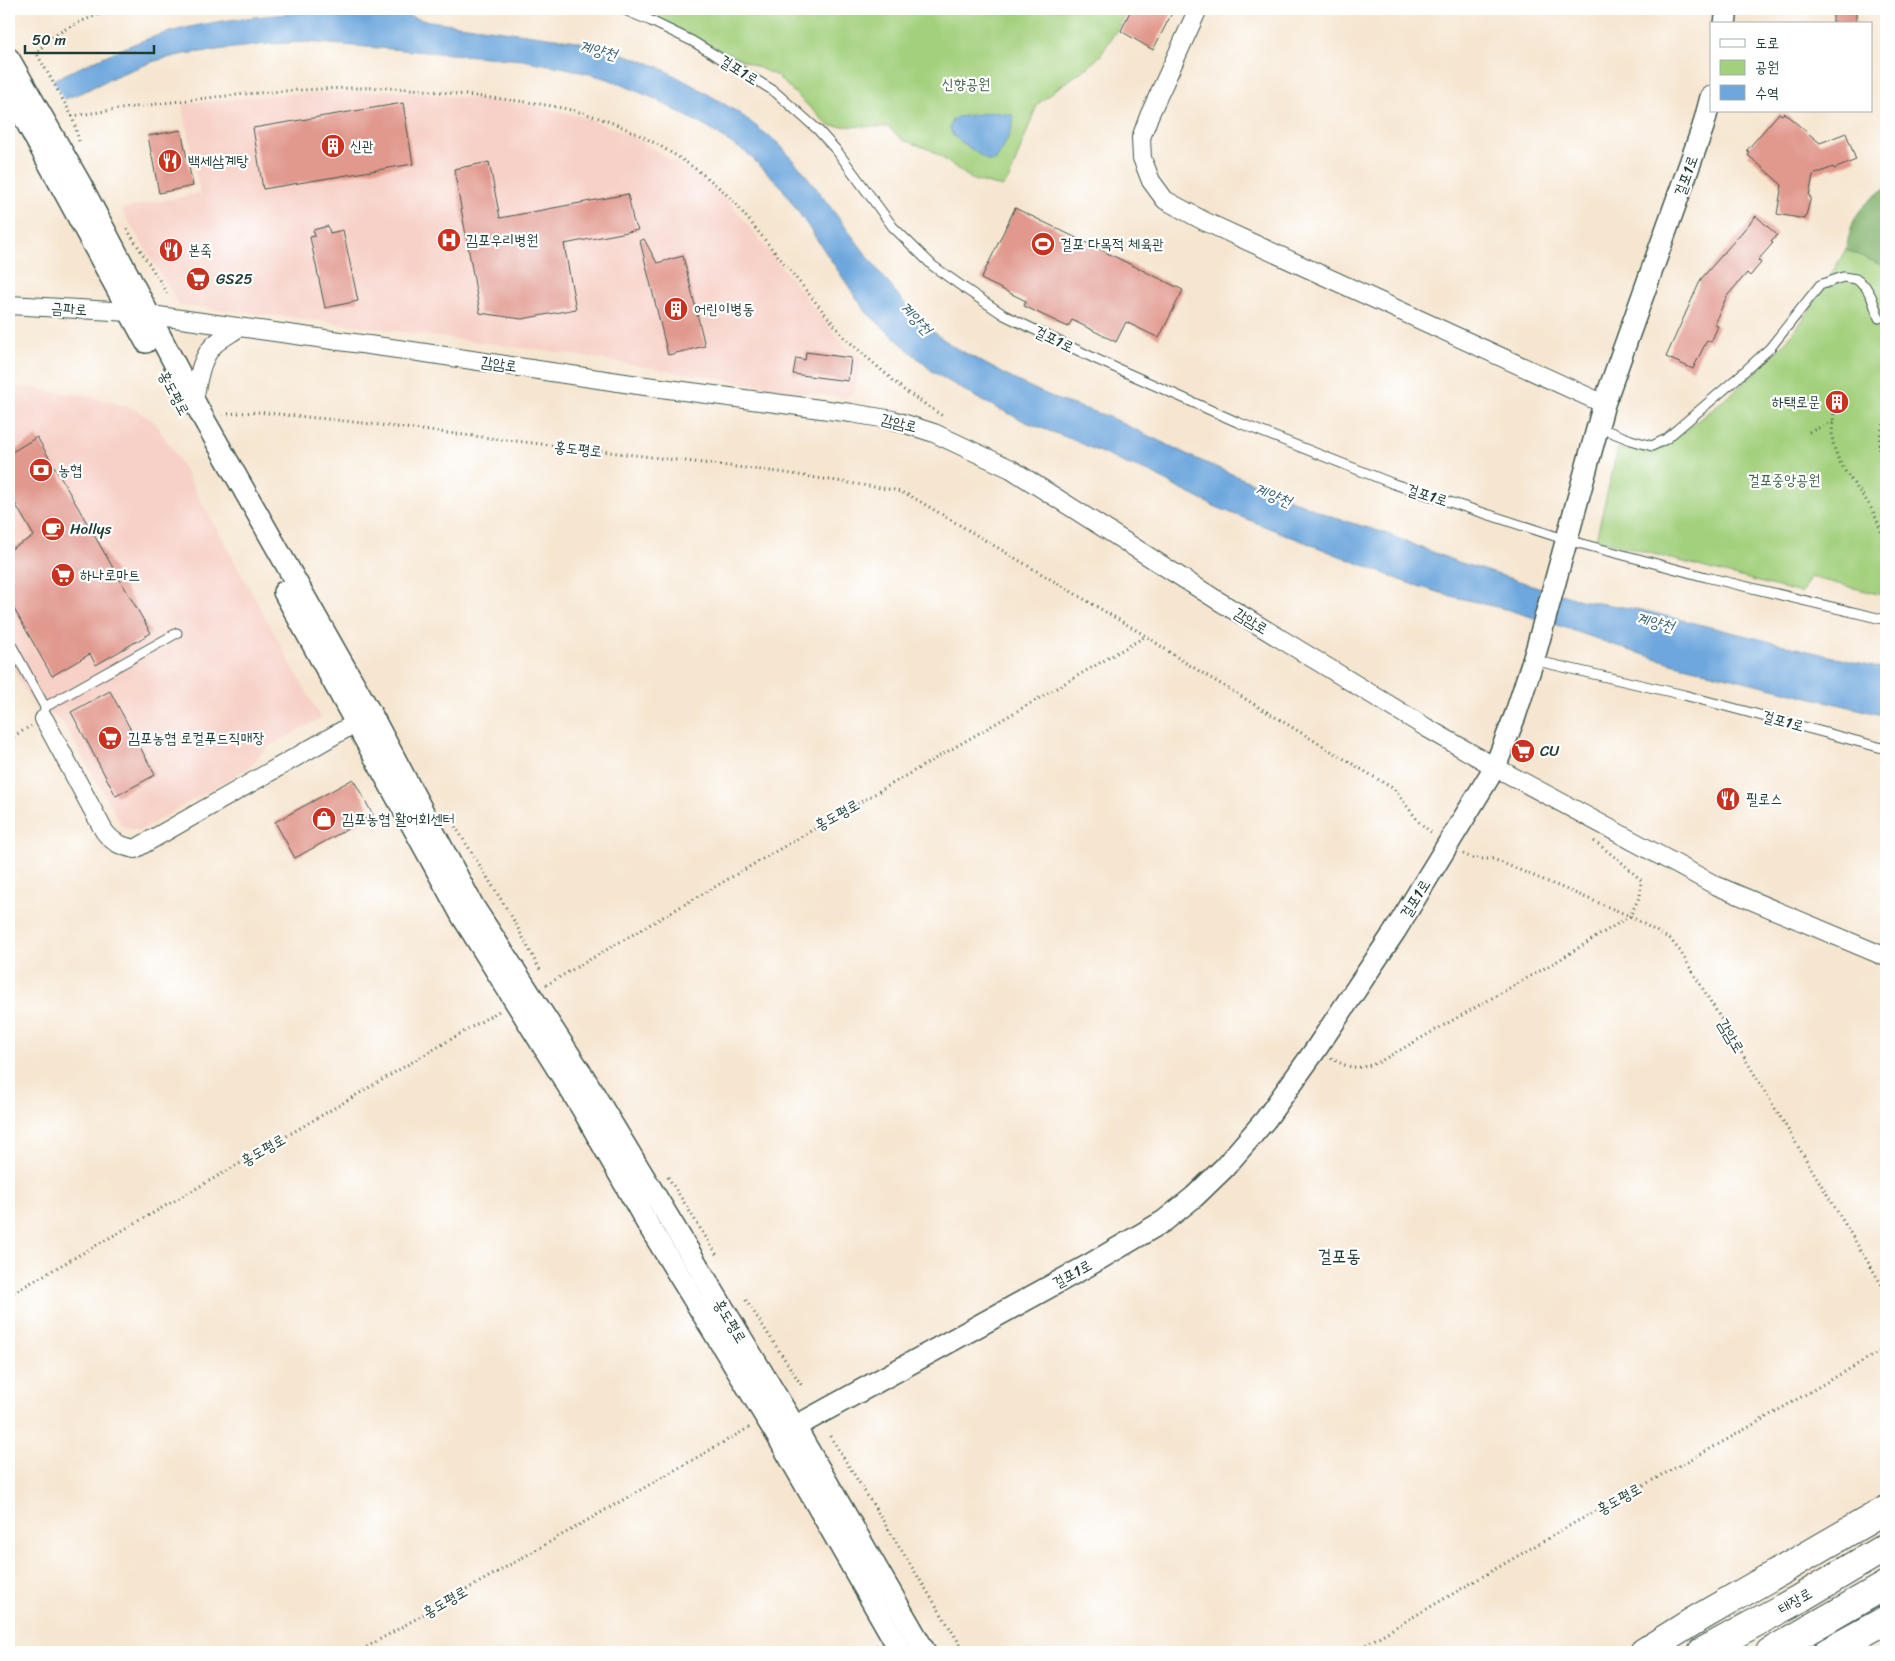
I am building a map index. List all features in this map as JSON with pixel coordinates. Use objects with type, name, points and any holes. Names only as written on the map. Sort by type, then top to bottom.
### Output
[{"type":"main road","points":[[1644,1652],[1692,1622],[1886,1510]]},
{"type":"main road","name":"태장로","points":[[1702,1652],[1797,1600],[1886,1547]]},
{"type":"main road","name":"태장로","points":[[1770,1652],[1886,1585]]},
{"type":"main road","points":[[1828,1652],[1886,1620]]},
{"type":"main road","points":[[1629,1652],[1692,1622]]},
{"type":"street","points":[[1198,9],[1149,116],[1141,138],[1142,158],[1151,181],[1165,200],[1204,221],[1604,404]]},
{"type":"street","points":[[1725,22],[1726,9]]},
{"type":"street","name":"홍도평로","points":[[12,74],[42,135],[139,314],[190,425],[364,718]]},
{"type":"street","name":"걸포1로","points":[[786,1432],[1089,1265],[1164,1221],[1194,1197],[1236,1154],[1266,1119],[1316,1049],[1395,931],[1495,767],[1515,716],[1534,655],[1604,404],[1703,127],[1710,101]]},
{"type":"street","name":"금파로","points":[[9,305],[139,314]]},
{"type":"street","name":"홍도평로","points":[[139,314],[209,409],[462,916],[530,993],[583,1076],[786,1432],[901,1652]]},
{"type":"street","name":"감암로","points":[[139,314],[851,413],[893,420],[934,433],[1011,469],[1217,600],[1427,728],[1495,767],[1715,885],[1886,957]]},
{"type":"street","points":[[209,409],[201,368],[208,352],[238,328]]},
{"type":"street","points":[[44,713],[104,831],[111,841],[135,849],[364,718]]},
{"type":"street","name":"홍도평로","points":[[530,993],[583,1110],[648,1222],[766,1418],[786,1432],[925,1652]]},
{"type":"lane","name":"걸포1로","points":[[622,9],[651,21],[692,42],[774,91],[818,130],[837,152],[893,227],[910,244],[933,266],[1004,314],[1115,368],[1237,422],[1394,484],[1565,546]]},
{"type":"lane","points":[[1598,427],[1652,446],[1666,439],[1770,348],[1820,285],[1832,279],[1843,277],[1856,279],[1866,286],[1872,296],[1879,318]]},
{"type":"lane","points":[[1565,546],[1886,620]]},
{"type":"lane","points":[[9,641],[44,713],[177,633]]},
{"type":"lane","name":"걸포1로","points":[[1534,655],[1886,749]]},
{"type":"path","points":[[112,9],[65,30],[41,46],[37,54],[72,116],[175,100],[242,94],[396,88],[526,102],[579,112],[630,131],[708,177],[722,189],[844,337],[904,390],[944,418]]},
{"type":"path","points":[[1838,389],[1833,422],[1834,446],[1840,464],[1851,482],[1867,501],[1882,531],[1886,550]]},
{"type":"path","points":[[209,409],[226,421]]},
{"type":"path","name":"홍도평로","points":[[9,1295],[240,1164],[530,993],[1146,636],[947,517],[909,495],[894,490],[778,472],[277,413],[209,409]]},
{"type":"path","points":[[1886,420],[1880,432],[1878,445],[1886,466]]},
{"type":"path","points":[[1809,432],[1833,422]]},
{"type":"path","name":"감암로","points":[[1146,636],[1181,660],[1394,789],[1419,822],[1448,845],[1474,859],[1493,859],[1630,916],[1670,939],[1680,951],[1886,1292]]},
{"type":"path","points":[[9,739],[44,713]]},
{"type":"path","points":[[444,810],[512,917],[542,976]]},
{"type":"path","points":[[1316,1049],[1344,1065],[1363,1068],[1379,1062],[1560,960],[1630,916],[1640,896],[1641,880],[1620,860],[1590,838]]},
{"type":"path","points":[[530,993],[552,992]]},
{"type":"path","points":[[664,1170],[717,1255]]},
{"type":"path","points":[[746,1300],[802,1386]]},
{"type":"path","name":"홍도평로","points":[[1352,1652],[1567,1527],[1728,1439],[1886,1348]]},
{"type":"path","name":"홍도평로","points":[[358,1652],[766,1418]]},
{"type":"path","points":[[830,1436],[965,1652]]},
{"type":"shaded area","name":"김포우리병원","points":[[394,91],[524,104],[580,116],[628,134],[703,179],[731,204],[842,343],[859,357],[861,363],[854,392],[845,398],[826,396],[560,353],[312,320],[179,305],[121,209],[200,193],[182,104],[284,94]]},
{"type":"shaded area","points":[[9,385],[87,396],[135,409],[154,422],[171,446],[321,718],[268,747],[247,769],[139,831],[122,826],[63,722],[33,704],[9,662]]},
{"type":"green space","name":"신향공원","points":[[640,9],[721,9],[766,13],[787,9],[1126,9],[1119,26],[1101,55],[1091,65],[1056,89],[1037,105],[1009,179],[1002,187],[973,180],[931,150],[903,140],[888,127],[829,126],[777,76],[705,43]]},
{"type":"green space","points":[[1886,187],[1886,267],[1846,249],[1851,228],[1858,213]]},
{"type":"green space","name":"걸포중앙공원","points":[[1846,249],[1886,267],[1886,596],[1810,577],[1801,593],[1596,539],[1618,448],[1644,451],[1662,448],[1744,383],[1796,329]]},
{"type":"water","name":"계양천","points":[[344,9],[383,11],[403,14],[422,20],[570,40],[606,48],[657,66],[739,113],[779,144],[803,171],[884,278],[920,322],[954,347],[1019,382],[1061,401],[1107,416],[1197,459],[1332,517],[1382,532],[1455,561],[1580,600],[1641,610],[1886,670],[1886,716],[1675,664],[1509,610],[1408,583],[1216,507],[1152,473],[1028,423],[979,399],[933,372],[866,312],[780,185],[748,154],[708,128],[653,98],[608,79],[566,68],[522,60],[307,42],[267,44],[184,54],[155,61],[62,100],[51,81],[129,46],[179,30],[249,18]]},
{"type":"water","points":[[993,112],[1012,115],[1014,119],[1009,135],[995,161],[988,161],[953,136],[950,128],[952,120],[958,117]]},
{"type":"pier","points":[[52,78],[65,101],[9,126],[9,95]]},
{"type":"building","points":[[1131,9],[1174,9],[1153,50],[1121,31]]},
{"type":"building","points":[[1833,9],[1856,9],[1856,22],[1833,22]]},
{"type":"building","name":"신관","points":[[403,103],[413,164],[263,189],[253,128]]},
{"type":"building","points":[[1779,113],[1782,115],[1784,113],[1820,143],[1846,133],[1856,160],[1813,175],[1809,196],[1811,197],[1805,219],[1777,214],[1782,185],[1748,155],[1750,153],[1747,150]]},
{"type":"building","name":"백세삼계탕","points":[[181,130],[193,186],[159,193],[148,136]]},
{"type":"building","points":[[489,162],[500,218],[628,194],[633,220],[638,230],[564,244],[576,309],[522,319],[480,313],[454,169]]},
{"type":"building","name":"걸포 다목적 체육관","points":[[1015,208],[1183,290],[1159,338],[1126,322],[1116,342],[1072,320],[1068,327],[1024,306],[1026,301],[981,279]]},
{"type":"building","points":[[1756,216],[1777,235],[1771,242],[1773,243],[1758,260],[1761,263],[1750,276],[1747,273],[1727,296],[1714,324],[1718,326],[1711,342],[1707,340],[1693,369],[1666,357],[1701,279]]},
{"type":"building","points":[[328,226],[330,233],[343,230],[358,301],[325,308],[310,237],[315,236],[313,230]]},
{"type":"building","name":"어린이병동","points":[[644,239],[657,263],[683,256],[705,346],[668,355],[640,241]]},
{"type":"building","points":[[806,352],[851,358],[848,381],[793,374],[796,358],[805,360]]},
{"type":"building","name":"하나로마트","points":[[37,437],[151,633],[96,665],[90,654],[52,676],[9,600],[9,550],[34,536],[9,493],[9,454]]},
{"type":"building","name":"김포농협 로컬푸드직매장","points":[[110,691],[155,775],[116,796],[71,712]]},
{"type":"building","name":"김포농협 활어회센터","points":[[353,779],[373,815],[295,858],[275,822]]},
{"type":"place","name":"신관","points":[[333,146]]},
{"type":"place","name":"백세삼계탕","points":[[170,161]]},
{"type":"place","name":"김포우리병원","points":[[449,240]]},
{"type":"place","name":"걸포 다목적 체육관","points":[[1043,244]]},
{"type":"place","name":"본죽","points":[[171,250]]},
{"type":"place","name":"GS25","points":[[198,279]]},
{"type":"place","name":"어린이병동","points":[[676,309]]},
{"type":"place","name":"하택로문","points":[[1837,402]]},
{"type":"place","name":"농협","points":[[41,470]]},
{"type":"place","name":"Hollys","points":[[53,529]]},
{"type":"place","name":"하나로마트","points":[[63,575]]},
{"type":"place","name":"김포농협 로컬푸드직매장","points":[[110,738]]},
{"type":"place","name":"CU","points":[[1523,751]]},
{"type":"place","name":"필로스","points":[[1728,799]]},
{"type":"place","name":"김포농협 활어회센터","points":[[324,819]]},
{"type":"district","name":"걸포동","points":[[1339,1256]]}]
